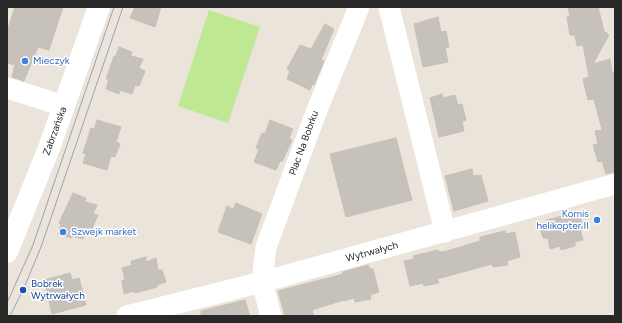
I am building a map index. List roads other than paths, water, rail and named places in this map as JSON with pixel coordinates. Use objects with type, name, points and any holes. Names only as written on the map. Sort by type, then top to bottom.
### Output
[{"type":"street","name":"Zabrzańska","points":[[7,252],[30,199],[99,7]]},
{"type":"street","name":"Plac Na Bobrku","points":[[262,282],[266,247],[317,110],[359,7]]},
{"type":"street","points":[[389,7],[444,232]]},
{"type":"street","points":[[7,88],[64,106]]},
{"type":"street","name":"Wytrwałych","points":[[127,316],[262,282],[615,184]]},
{"type":"street","points":[[262,282],[271,316]]},
{"type":"tram line","points":[[7,303],[33,245],[114,7]]},
{"type":"tram line","points":[[10,316],[23,290],[41,247],[123,7]]},
{"type":"place","name":"Mieczyk","points":[[25,61]]},
{"type":"place","name":"Komis helikopter II","points":[[597,220]]},
{"type":"place","name":"Szwejk market","points":[[63,232]]},
{"type":"place","name":"Bobrek Wytrwałych","points":[[23,290]]}]
